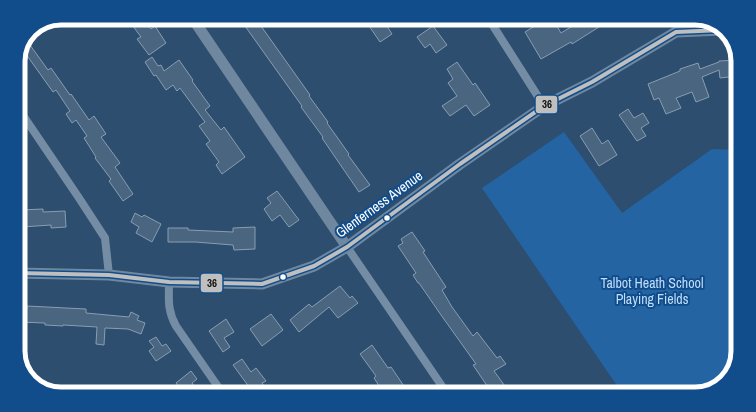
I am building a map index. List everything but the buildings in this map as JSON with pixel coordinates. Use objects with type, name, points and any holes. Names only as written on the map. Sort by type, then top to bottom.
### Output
[{"type":"street","points":[[197,25],[443,387]]},
{"type":"street","points":[[493,25],[544,106]]},
{"type":"street","name":"Glenferness Avenue","points":[[25,273],[109,275],[169,282],[262,284],[314,266],[347,247],[460,164],[544,106],[592,82],[676,32],[714,30]]},
{"type":"street","points":[[25,118],[105,238],[109,275]]},
{"type":"street","points":[[169,282],[170,309],[172,318],[218,387]]},
{"type":"green space","name":"Talbot Heath School Playing Fields","points":[[564,132],[622,213],[712,149],[731,150],[731,351],[729,362],[724,373],[717,380],[700,387],[618,387],[482,188]]},
{"type":"transit line","name":"36","points":[[25,273],[109,275],[169,282],[262,284],[314,266],[347,247],[460,164],[544,106],[592,82],[676,32],[714,30]]}]
